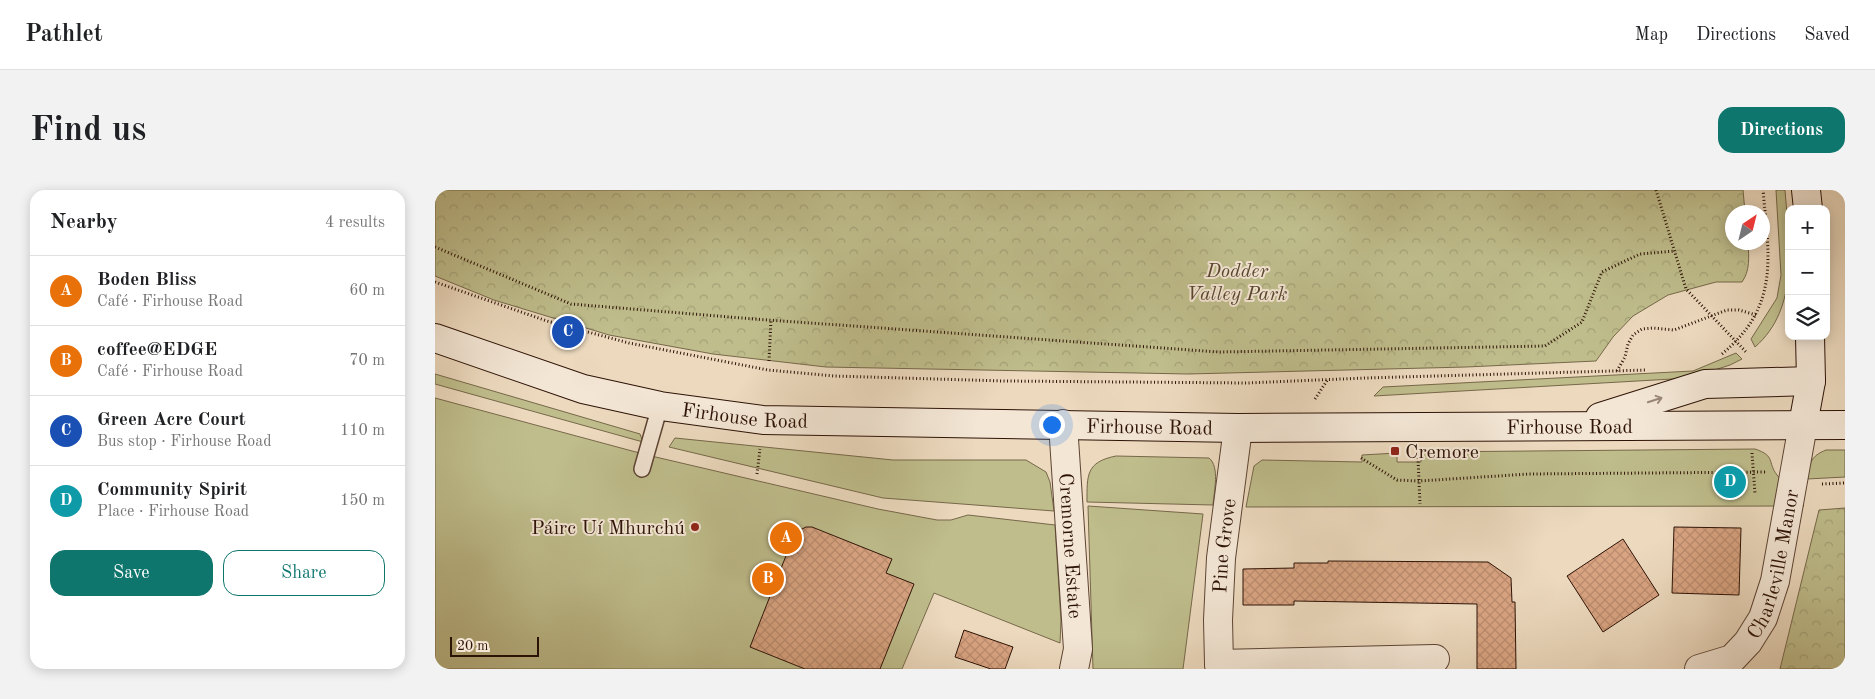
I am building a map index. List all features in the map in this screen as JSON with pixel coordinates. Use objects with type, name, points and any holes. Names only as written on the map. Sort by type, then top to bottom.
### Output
[{"type":"main road","points":[[1806,190],[1808,205]]},
{"type":"main road","name":"Firhouse Road","points":[[435,338],[583,389],[659,406],[763,420],[1238,428],[1845,425]]},
{"type":"main road","name":"Charleville Manor","points":[[1699,669],[1732,659],[1748,642],[1763,618],[1775,581],[1811,381],[1810,340]]},
{"type":"main road","points":[[1575,425],[1705,384],[1811,381]]},
{"type":"main road","name":"Cremorne Estate","points":[[1063,424],[1077,649],[1074,669]]},
{"type":"main road","name":"Pine Grove","points":[[1238,428],[1221,558],[1218,620],[1221,666],[1435,659]]},
{"type":"lane","points":[[642,469],[659,406]]},
{"type":"path","points":[[1656,190],[1686,289],[1737,342],[1756,316],[1767,284],[1769,258],[1763,190]]},
{"type":"path","points":[[435,247],[571,304],[1219,352],[1545,346],[1582,322],[1602,272],[1640,254],[1675,250]]},
{"type":"path","points":[[435,282],[547,321],[629,344],[769,370],[834,376],[1004,381],[1247,383],[1655,370]]},
{"type":"path","points":[[1616,372],[1625,357],[1628,344],[1633,335],[1642,329],[1674,330],[1727,310],[1739,310],[1756,316]]},
{"type":"path","points":[[769,361],[771,320]]},
{"type":"path","points":[[757,474],[760,448]]},
{"type":"path","points":[[1752,451],[1755,494]]},
{"type":"path","points":[[1357,458],[1362,458],[1397,480],[1419,481],[1529,474],[1753,471]]},
{"type":"path","points":[[1409,458],[1419,458],[1420,504]]},
{"type":"green space","name":"Dodder Valley Park","points":[[435,190],[1743,190],[1744,205],[1725,205],[1725,250],[1748,250],[1749,259],[1748,269],[1742,282],[1716,282],[1668,295],[1633,316],[1613,337],[1596,361],[1466,367],[1188,374],[826,367],[713,354],[609,335],[494,300],[435,276]]},
{"type":"green space","points":[[1776,190],[1785,190],[1785,294],[1779,313],[1769,331],[1755,347],[1751,339],[1777,298],[1781,275]]},
{"type":"green space","points":[[1736,353],[1742,359],[1730,365],[1690,378],[1374,396],[1383,387],[1693,371]]},
{"type":"green space","points":[[435,374],[640,434],[643,442],[435,384]]},
{"type":"green space","name":"Páirc Uí Mhurchú","points":[[435,398],[647,455],[878,509],[937,520],[951,520],[968,515],[1055,525],[1061,621],[1060,643],[934,593],[902,669],[435,669]]},
{"type":"green space","points":[[675,438],[893,460],[1026,460],[1046,472],[1050,482],[1054,511],[883,498],[669,447]]},
{"type":"green space","points":[[1755,449],[1769,457],[1777,475],[1804,506],[1246,507],[1254,466],[1262,460],[1362,462],[1362,455],[1397,453],[1397,462],[1421,462],[1421,452]]},
{"type":"green space","points":[[1826,450],[1845,450],[1845,477],[1807,479],[1812,461],[1817,455]]},
{"type":"green space","points":[[1116,456],[1209,458],[1215,473],[1213,505],[1087,502],[1087,484],[1090,471],[1099,462]]},
{"type":"green space","points":[[1088,506],[1203,514],[1183,669],[1093,669]]},
{"type":"green space","points":[[1845,508],[1845,669],[1780,669],[1819,510]]},
{"type":"building","points":[[806,527],[812,527],[892,559],[886,573],[914,584],[880,669],[805,669],[750,647],[793,538],[798,531]]},
{"type":"building","points":[[1674,527],[1741,528],[1739,595],[1672,593]]},
{"type":"building","points":[[1623,539],[1659,595],[1603,632],[1567,576]]},
{"type":"building","points":[[1328,561],[1488,562],[1511,578],[1512,602],[1515,602],[1516,669],[1477,669],[1477,604],[1294,601],[1294,605],[1243,605],[1243,569],[1294,568],[1294,563],[1328,563]]},
{"type":"building","points":[[964,630],[1013,647],[1005,669],[991,669],[955,657]]},
{"type":"place","name":"Green Acre Court","points":[[568,332]]},
{"type":"place","name":"Cremore","points":[[1395,451]]},
{"type":"place","name":"Community Spirit","points":[[1730,482]]},
{"type":"place","name":"Páirc Uí Mhurchú","points":[[695,527]]},
{"type":"place","name":"Boden Bliss","points":[[786,538]]},
{"type":"place","name":"coffee@EDGE","points":[[768,579]]}]
